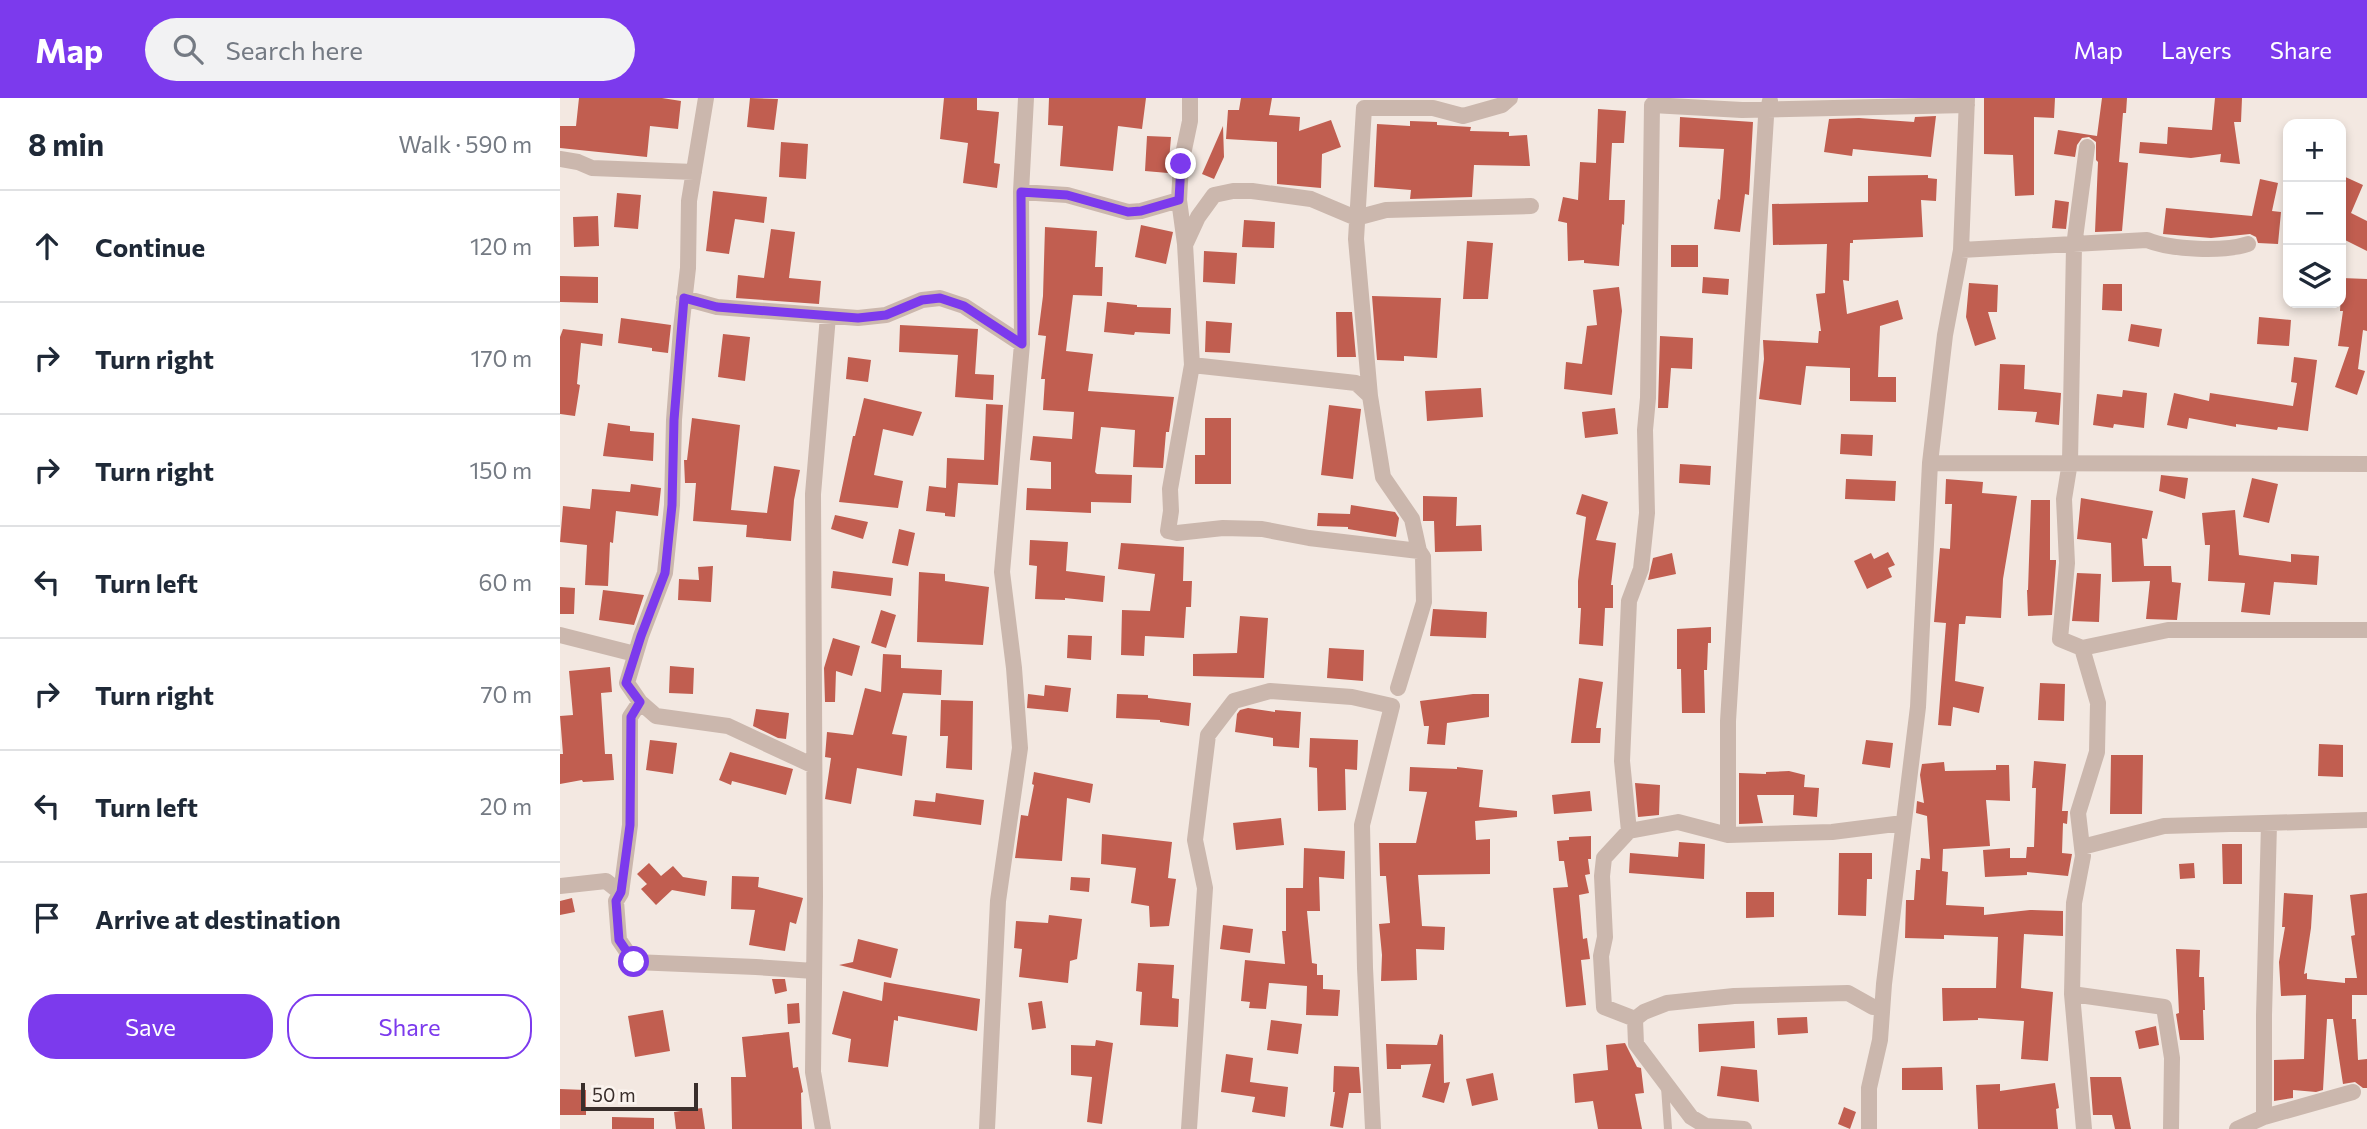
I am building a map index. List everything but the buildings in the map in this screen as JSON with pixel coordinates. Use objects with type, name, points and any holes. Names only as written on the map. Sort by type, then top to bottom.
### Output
[{"type":"street","points":[[706,98],[689,201],[688,268],[674,420],[672,505],[665,573],[626,683],[640,702],[656,716],[728,726],[814,766]]},
{"type":"street","points":[[987,1129],[998,901],[1020,748],[1014,668],[1002,572],[1022,344],[1021,192],[1026,98]]},
{"type":"street","points":[[1191,98],[1190,121],[1181,164],[1179,200],[1185,244],[1192,365],[1170,489],[1168,531],[1177,533],[1223,528],[1262,529],[1309,538],[1419,551]]},
{"type":"street","points":[[1398,688],[1424,602],[1423,557],[1419,551],[1412,519],[1383,477],[1370,396],[1356,218],[1364,103],[1433,108],[1463,116],[1502,105],[1510,98]]},
{"type":"street","points":[[1629,831],[1622,761],[1629,601],[1641,569],[1647,513],[1645,430],[1648,398],[1651,101],[1742,110],[1770,104],[1967,102],[1961,250],[1945,335],[1930,463],[1918,707],[1880,1040],[1869,1088],[1869,1129]]},
{"type":"street","points":[[1728,835],[1728,721],[1766,117],[1770,104]]},
{"type":"street","points":[[2087,147],[2074,246],[2070,463],[2064,499],[2067,563],[2060,639],[2082,648],[2168,630],[2367,630]]},
{"type":"street","points":[[560,159],[592,168],[694,172]]},
{"type":"street","points":[[1185,244],[1198,217],[1213,195],[1233,191],[1311,199],[1356,218],[1386,210],[1531,206]]},
{"type":"street","points":[[1021,192],[1067,195],[1128,212],[1179,200]]},
{"type":"street","points":[[1961,250],[2147,240],[2161,246],[2235,248],[2248,244]]},
{"type":"street","points":[[684,298],[717,307],[858,318],[886,315],[922,300],[940,298],[964,306],[1022,344]]},
{"type":"street","points":[[823,1129],[813,1072],[813,494],[828,316]]},
{"type":"street","points":[[1192,365],[1356,383],[1370,396]]},
{"type":"street","points":[[1930,463],[2367,464]]},
{"type":"street","points":[[560,635],[635,654]]},
{"type":"street","points":[[2082,648],[2098,703],[2097,752],[2078,813],[2082,847],[2081,870],[2074,903],[2072,994],[2084,1129]]},
{"type":"street","points":[[1189,1129],[1205,888],[1195,840],[1208,735],[1234,701],[1270,691],[1352,697],[1392,706],[1362,825],[1365,968],[1373,1129]]},
{"type":"street","points":[[640,702],[631,717],[630,825],[621,892],[616,901],[619,940],[634,962],[814,971]]},
{"type":"street","points":[[2082,847],[2164,826],[2367,820]]},
{"type":"street","points":[[1635,1019],[1604,1007],[1601,956],[1605,937],[1602,876],[1604,858],[1629,831],[1678,822],[1728,835],[1832,832],[1903,823]]},
{"type":"street","points":[[2264,1117],[2269,824]]},
{"type":"street","points":[[560,886],[606,881],[621,892]]},
{"type":"street","points":[[1635,1019],[1644,1012],[1667,1003],[1734,996],[1848,993],[1873,1007],[1882,1006]]},
{"type":"street","points":[[2072,994],[2164,1007],[2172,1058],[2171,1129]]},
{"type":"street","points":[[1635,1019],[1636,1044],[1691,1118],[1706,1126],[1744,1129]]},
{"type":"street","points":[[2237,1129],[2264,1117],[2353,1092]]},
{"type":"lane","points":[[1665,1084],[1668,1129]]},
{"type":"route","points":[[634,962],[619,940],[616,901],[621,892],[630,825],[631,717],[640,702],[626,683],[665,573],[672,505],[674,420],[684,298],[717,307],[858,318],[886,315],[922,300],[940,298],[964,306],[1022,344],[1021,192],[1067,195],[1128,212],[1141,211],[1179,200],[1181,164]]}]
